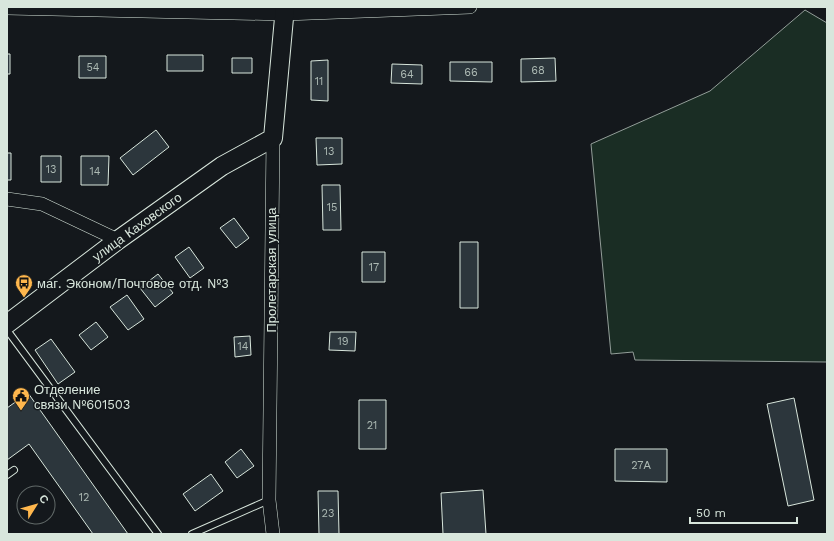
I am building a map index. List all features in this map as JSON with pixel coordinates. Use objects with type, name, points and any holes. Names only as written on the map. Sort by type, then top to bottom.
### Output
[{"type":"main road","name":"Пролетарская улица","points":[[273,138],[285,10]]},
{"type":"main road","name":"улица Каховского","points":[[7,324],[118,240],[222,166],[273,138]]},
{"type":"street","points":[[7,8],[285,10],[470,7]]},
{"type":"street","name":"Пролетарская улица","points":[[273,138],[269,500],[273,534]]},
{"type":"street","points":[[7,199],[42,204],[118,240]]},
{"type":"lane","points":[[7,330],[158,534]]},
{"type":"lane","points":[[7,475],[14,470]]},
{"type":"lane","points":[[192,534],[269,500]]},
{"type":"green space","points":[[805,10],[827,23],[827,362],[635,360],[633,352],[611,354],[591,144],[710,91]]},
{"type":"building","points":[[7,54],[10,54],[10,74],[7,74]]},
{"type":"building","points":[[167,55],[203,55],[203,71],[167,71]]},
{"type":"building","points":[[79,56],[106,56],[106,78],[79,78]]},
{"type":"building","points":[[232,58],[252,58],[252,73],[232,73]]},
{"type":"building","points":[[555,58],[556,81],[521,82],[521,59]]},
{"type":"building","points":[[328,60],[328,101],[311,100],[311,61]]},
{"type":"building","points":[[450,62],[492,62],[492,82],[450,81]]},
{"type":"building","points":[[392,64],[422,65],[422,84],[391,83]]},
{"type":"building","points":[[156,130],[169,147],[133,175],[120,158]]},
{"type":"building","points":[[316,138],[342,138],[342,164],[317,165]]},
{"type":"building","points":[[7,153],[11,153],[11,180],[7,180]]},
{"type":"building","points":[[41,156],[61,156],[61,182],[41,182]]},
{"type":"building","points":[[81,156],[109,156],[108,185],[81,185]]},
{"type":"building","points":[[322,185],[340,185],[341,230],[323,230]]},
{"type":"building","points":[[234,218],[249,238],[236,248],[220,228]]},
{"type":"building","points":[[460,242],[478,242],[478,308],[460,308]]},
{"type":"building","points":[[189,247],[204,268],[190,278],[175,257]]},
{"type":"building","points":[[362,252],[385,252],[385,282],[362,282]]},
{"type":"building","points":[[158,274],[173,293],[155,307],[140,288]]},
{"type":"building","points":[[127,295],[144,319],[128,330],[110,307]]},
{"type":"building","points":[[96,322],[108,337],[91,350],[79,335]]},
{"type":"building","points":[[330,332],[356,332],[355,351],[329,350]]},
{"type":"building","points":[[250,336],[251,355],[235,357],[234,337]]},
{"type":"building","points":[[51,339],[75,372],[58,384],[35,350]]},
{"type":"building","points":[[28,393],[128,534],[93,534],[29,444],[7,460],[7,408]]},
{"type":"building","points":[[794,398],[814,500],[788,506],[767,404]]},
{"type":"building","points":[[359,400],[386,400],[386,449],[359,449]]},
{"type":"building","points":[[241,449],[254,466],[237,478],[225,462]]},
{"type":"building","points":[[615,449],[667,449],[667,482],[615,481]]},
{"type":"building","points":[[211,474],[223,491],[195,511],[183,494]]},
{"type":"building","points":[[483,490],[486,534],[443,534],[441,493]]},
{"type":"building","points":[[318,491],[338,491],[339,534],[319,534]]},
{"type":"place","name":"маг. Эконом/Почтовое отд. №3","points":[[24,298]]},
{"type":"place","name":"Отделение связи №601503","points":[[21,411]]}]
